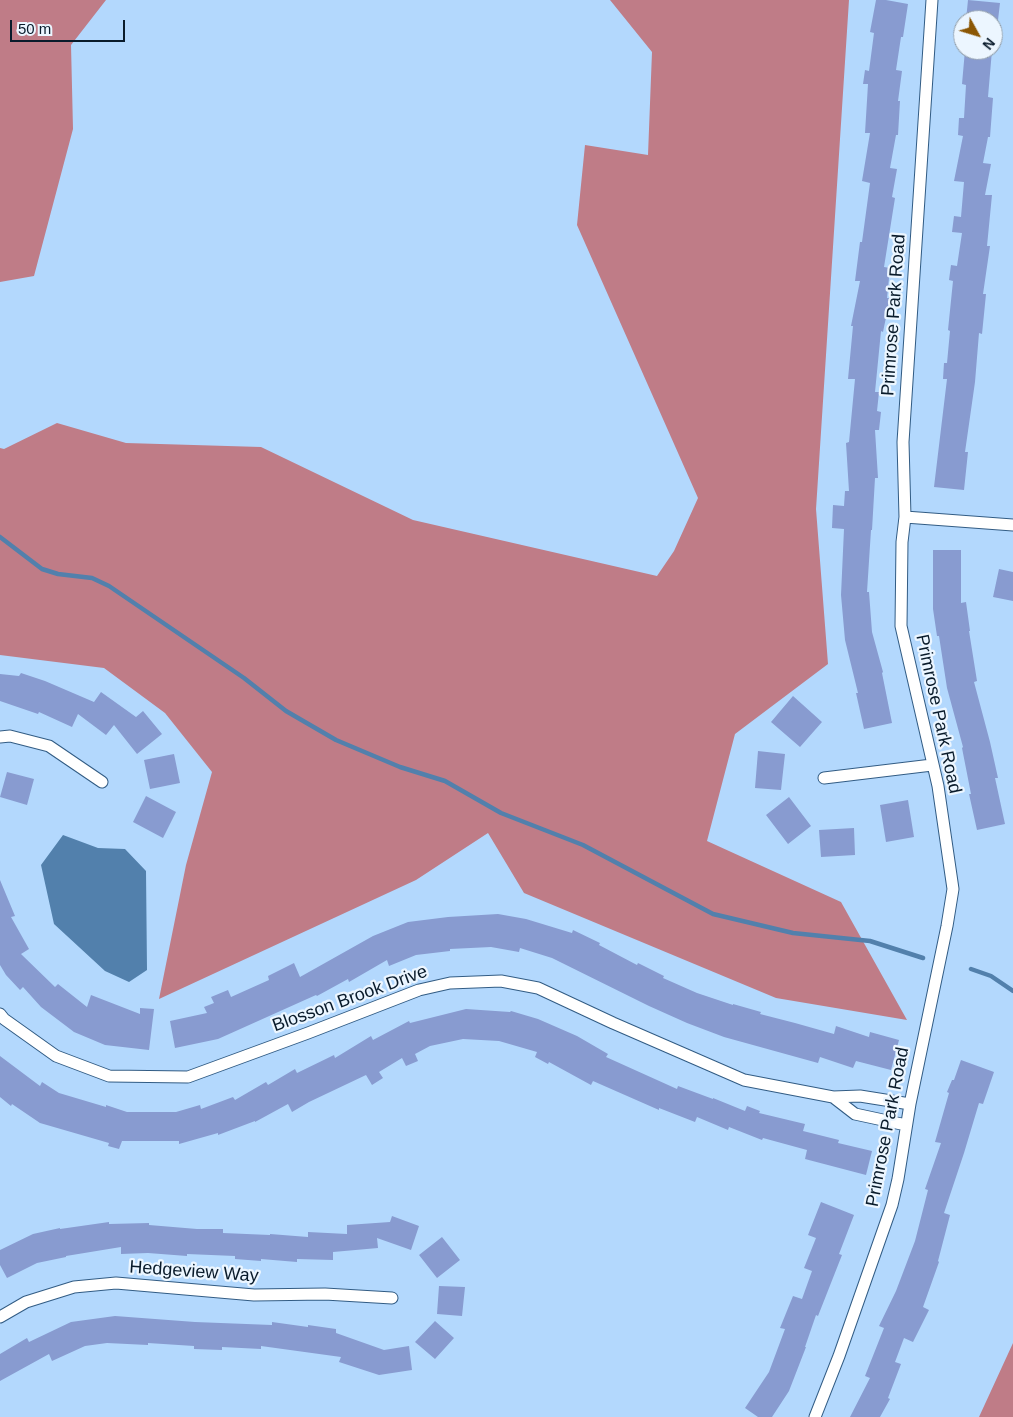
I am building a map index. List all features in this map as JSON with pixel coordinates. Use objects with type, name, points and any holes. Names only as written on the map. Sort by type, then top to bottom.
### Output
[{"type":"street","name":"Primrose Park Road","points":[[814,1417],[839,1356],[892,1205],[953,889],[938,786],[901,626],[904,517],[903,442],[932,0]]},
{"type":"street","points":[[904,517],[1013,525]]},
{"type":"street","points":[[0,737],[10,736],[49,746],[102,782]]},
{"type":"street","points":[[824,778],[932,765]]},
{"type":"street","name":"Blosson Brook Drive","points":[[0,1014],[4,1020],[56,1056],[109,1076],[188,1076],[308,1033],[418,990],[450,983],[500,981],[538,988],[744,1080],[833,1097],[860,1096],[910,1104]]},
{"type":"street","name":"Blosson Brook Drive","points":[[833,1097],[856,1114],[906,1125]]},
{"type":"street","name":"Hedgeview Way","points":[[0,1316],[26,1302],[74,1287],[116,1283],[254,1294],[324,1294],[392,1298]]},
{"type":"shaded area","points":[[0,0],[106,0],[71,45],[73,129],[34,276],[0,282]]},
{"type":"shaded area","points":[[610,0],[849,0],[816,509],[828,664],[735,734],[707,841],[841,902],[907,1020],[776,998],[524,893],[488,833],[416,880],[159,999],[186,865],[212,772],[165,713],[104,668],[0,655],[0,448],[4,449],[57,423],[126,443],[261,447],[413,520],[657,576],[674,551],[698,498],[577,225],[585,145],[648,155],[652,52]]},
{"type":"shaded area","points":[[1013,1343],[1013,1417],[979,1417]]},
{"type":"water","points":[[63,835],[98,848],[125,849],[146,871],[147,970],[129,982],[105,971],[54,924],[41,865]]},
{"type":"building","points":[[876,0],[908,4],[896,70],[902,71],[898,101],[900,101],[898,135],[896,135],[890,168],[897,169],[892,197],[895,198],[884,267],[890,268],[887,298],[890,298],[883,332],[881,331],[875,392],[879,392],[877,411],[881,412],[879,430],[875,430],[878,478],[875,478],[867,592],[869,592],[872,632],[883,672],[892,723],[864,729],[856,693],[858,693],[845,640],[841,595],[844,529],[832,528],[833,505],[844,506],[845,491],[849,491],[846,443],[849,442],[855,379],[848,379],[853,326],[851,326],[860,281],[855,281],[870,183],[862,181],[870,133],[865,133],[868,84],[863,84],[865,70],[869,71],[874,33],[870,32]]},
{"type":"building","points":[[968,0],[1000,3],[999,10],[967,10]]},
{"type":"building","points":[[964,60],[991,60],[988,97],[993,98],[990,137],[988,137],[983,163],[991,164],[985,195],[992,195],[987,246],[990,246],[983,294],[986,294],[982,334],[979,333],[975,382],[965,452],[968,452],[964,490],[934,487],[947,379],[943,379],[944,363],[947,363],[953,281],[949,280],[951,265],[957,266],[962,233],[952,232],[954,216],[961,217],[964,182],[954,181],[963,136],[958,135],[959,118],[964,118],[966,85],[962,84]]},
{"type":"building","points":[[933,550],[961,550],[961,603],[966,602],[977,681],[974,682],[998,778],[995,778],[1005,824],[977,830],[969,794],[971,794],[963,747],[947,688],[939,636],[937,636],[933,609]]},
{"type":"building","points":[[999,569],[1013,572],[1013,601],[993,597]]},
{"type":"building","points":[[21,673],[94,702],[101,692],[136,717],[143,711],[162,734],[137,754],[114,725],[106,735],[78,714],[72,727],[39,712],[38,714],[0,701],[0,674],[19,676]]},
{"type":"building","points":[[793,696],[822,722],[800,747],[771,722]]},
{"type":"building","points":[[758,751],[785,754],[781,790],[755,788]]},
{"type":"building","points":[[174,754],[180,783],[150,789],[144,760]]},
{"type":"building","points":[[7,772],[34,779],[27,805],[0,797]]},
{"type":"building","points":[[146,796],[176,812],[163,838],[133,822]]},
{"type":"building","points":[[789,797],[811,826],[788,844],[766,815]]},
{"type":"building","points":[[908,800],[914,837],[886,842],[880,805]]},
{"type":"building","points":[[854,828],[855,855],[821,857],[819,830]]},
{"type":"building","points":[[0,880],[15,916],[11,917],[29,949],[21,954],[55,987],[58,984],[87,1007],[91,995],[140,1014],[140,1008],[154,1009],[149,1050],[105,1045],[74,1032],[41,1007],[23,987],[20,990],[6,975],[0,965]]},
{"type":"building","points":[[498,914],[526,919],[572,933],[573,930],[600,943],[599,945],[637,965],[638,963],[664,976],[663,978],[697,993],[761,1012],[760,1014],[834,1034],[836,1026],[869,1037],[870,1032],[899,1040],[891,1070],[856,1061],[853,1068],[820,1057],[818,1063],[724,1037],[649,1006],[552,958],[520,948],[519,952],[491,947],[450,949],[450,951],[416,955],[389,966],[387,960],[349,982],[348,979],[317,996],[218,1039],[175,1048],[170,1021],[207,1013],[204,1007],[214,1003],[211,997],[228,990],[231,997],[269,980],[268,976],[294,963],[300,977],[373,936],[408,922]]},
{"type":"building","points":[[466,1009],[511,1011],[538,1019],[577,1036],[608,1054],[606,1057],[677,1089],[678,1086],[745,1111],[747,1106],[760,1111],[759,1113],[805,1124],[803,1131],[839,1140],[838,1143],[872,1151],[866,1175],[805,1159],[807,1150],[763,1138],[762,1140],[729,1127],[728,1130],[697,1117],[695,1122],[659,1108],[659,1110],[593,1081],[591,1085],[549,1062],[548,1064],[535,1057],[537,1052],[499,1041],[463,1039],[430,1046],[415,1054],[418,1061],[406,1066],[402,1058],[379,1072],[383,1078],[372,1085],[366,1075],[292,1112],[288,1104],[255,1122],[218,1135],[218,1133],[179,1144],[179,1141],[122,1141],[119,1149],[108,1146],[109,1143],[40,1123],[12,1104],[11,1106],[0,1097],[0,1056],[40,1086],[42,1082],[59,1093],[106,1107],[106,1105],[127,1112],[176,1112],[200,1105],[201,1109],[233,1097],[235,1100],[266,1082],[268,1085],[295,1069],[297,1073],[334,1055],[335,1058],[371,1036],[373,1040],[409,1021],[410,1023]]},
{"type":"building","points":[[961,1060],[994,1072],[983,1104],[979,1103],[944,1213],[950,1215],[939,1262],[923,1307],[929,1310],[913,1342],[904,1338],[895,1362],[901,1364],[888,1398],[890,1399],[880,1417],[850,1417],[870,1378],[865,1376],[884,1328],[879,1326],[896,1291],[915,1241],[928,1190],[925,1189],[941,1143],[935,1142],[949,1093],[947,1092],[952,1080],[954,1080]]},
{"type":"building","points":[[821,1202],[854,1215],[839,1254],[842,1255],[818,1316],[816,1315],[789,1391],[772,1417],[758,1417],[745,1408],[769,1372],[785,1329],[780,1328],[793,1296],[802,1299],[812,1271],[804,1268],[816,1238],[808,1235]]},
{"type":"building","points":[[392,1216],[419,1226],[411,1250],[377,1238],[378,1248],[333,1252],[333,1260],[297,1259],[297,1262],[235,1259],[235,1256],[121,1254],[121,1247],[37,1263],[7,1278],[0,1265],[0,1250],[33,1234],[60,1228],[109,1222],[109,1224],[149,1223],[149,1225],[197,1229],[223,1229],[223,1233],[308,1237],[308,1232],[347,1234],[347,1225],[390,1222]]},
{"type":"building","points":[[442,1237],[460,1260],[437,1278],[419,1255]]},
{"type":"building","points":[[439,1286],[465,1287],[462,1316],[437,1314]]},
{"type":"building","points":[[115,1316],[272,1325],[272,1322],[336,1329],[336,1333],[384,1350],[409,1346],[412,1370],[379,1375],[339,1362],[341,1357],[261,1346],[261,1349],[222,1347],[222,1350],[194,1349],[194,1346],[148,1343],[148,1345],[107,1343],[85,1346],[52,1361],[49,1354],[0,1381],[0,1354],[27,1338],[29,1342],[71,1322]]},
{"type":"building","points":[[435,1321],[454,1338],[435,1359],[415,1342]]},
{"type":"waterway","points":[[0,537],[42,569],[58,574],[92,578],[109,586],[244,678],[286,711],[336,740],[400,767],[445,781],[501,813],[583,845],[713,914],[793,933],[870,941],[923,958]]},
{"type":"waterway","points":[[971,969],[991,976],[1013,991]]}]
